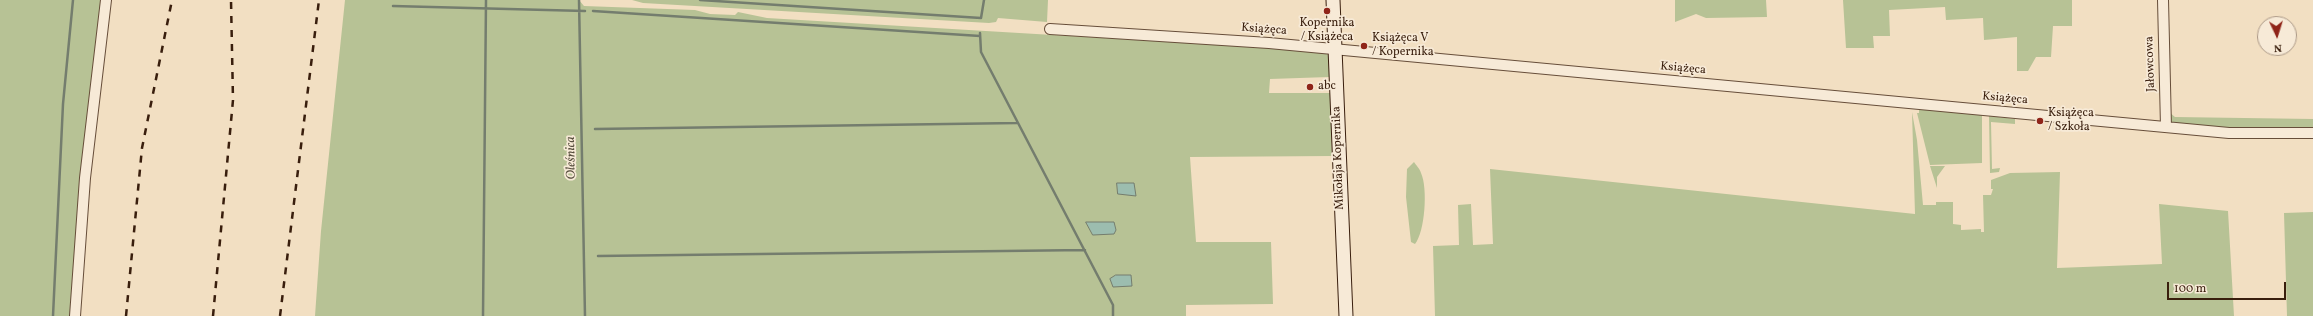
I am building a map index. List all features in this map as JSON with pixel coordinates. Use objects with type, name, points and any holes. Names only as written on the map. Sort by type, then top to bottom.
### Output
[{"type":"street","points":[[75,316],[85,178],[106,0]]},
{"type":"street","name":"Mikołaja Kopernika","points":[[1333,0],[1346,316]]},
{"type":"street","name":"Jałowcowa","points":[[2163,0],[2166,127]]},
{"type":"street","name":"Książęca","points":[[1050,29],[1269,43],[2229,133],[2313,133]]},
{"type":"green space","points":[[0,0],[101,0],[72,316],[0,316]]},
{"type":"green space","points":[[345,0],[579,0],[584,6],[695,10],[710,14],[735,15],[738,12],[767,18],[1322,51],[1329,56],[1329,77],[1270,79],[1269,93],[1330,93],[1332,156],[1190,157],[1196,242],[1271,242],[1273,304],[1186,305],[1186,316],[315,316],[321,231]]},
{"type":"green space","points":[[632,0],[1048,0],[1047,22],[998,18],[996,22],[989,23],[643,3]]},
{"type":"green space","points":[[1675,0],[1766,0],[1767,17],[1706,18],[1696,14],[1675,22]]},
{"type":"green space","points":[[1843,0],[2072,0],[2072,26],[2053,26],[2051,57],[2036,57],[2028,71],[2017,71],[2017,37],[1984,40],[1983,18],[1946,20],[1945,7],[1889,10],[1890,36],[1873,36],[1874,48],[1846,48]]},
{"type":"green space","points":[[1919,109],[1982,115],[1982,163],[1930,165],[1917,113],[1919,113]]},
{"type":"green space","points":[[1912,112],[1917,140],[1923,205],[1936,205],[1936,202],[1953,202],[1953,224],[1961,225],[1961,230],[1981,229],[1981,232],[1984,232],[1983,195],[1991,195],[1993,189],[1991,189],[1991,180],[2010,173],[2060,172],[2057,268],[2162,264],[2159,204],[2228,211],[2234,316],[1435,316],[1433,246],[1459,245],[1458,205],[1471,204],[1473,245],[1493,244],[1490,169],[1915,214]]},
{"type":"green space","points":[[2169,112],[2175,117],[2313,119],[2313,129],[2250,130],[2169,123]]},
{"type":"green space","points":[[1989,116],[2015,119],[2015,124],[1991,122],[1992,169],[2000,168],[1999,172],[1990,173]]},
{"type":"green space","points":[[1414,162],[1420,170],[1423,180],[1425,199],[1421,230],[1415,244],[1411,242],[1406,197],[1407,169]]},
{"type":"green space","points":[[1930,166],[1945,166],[1937,177],[1937,188]]},
{"type":"green space","points":[[2313,212],[2313,316],[2287,316],[2284,213]]},
{"type":"shaded area","points":[[1117,183],[1134,183],[1136,196],[1118,194]]},
{"type":"shaded area","points":[[1086,222],[1114,222],[1116,230],[1114,234],[1093,235]]},
{"type":"shaded area","points":[[1116,275],[1131,275],[1132,286],[1113,287],[1110,279]]},
{"type":"waterway","points":[[53,316],[63,104],[73,0]]},
{"type":"waterway","points":[[483,316],[486,0]]},
{"type":"waterway","name":"Oleśnica","points":[[579,0],[585,316]]},
{"type":"waterway","points":[[700,0],[981,18]]},
{"type":"waterway","points":[[981,18],[984,0]]},
{"type":"waterway","points":[[393,6],[585,11]]},
{"type":"waterway","points":[[593,11],[980,36]]},
{"type":"waterway","points":[[980,33],[981,52],[1113,305],[1113,316]]},
{"type":"waterway","points":[[595,129],[1017,123]]},
{"type":"waterway","points":[[598,256],[1085,250]]},
{"type":"railway","points":[[126,316],[142,148],[172,0]]},
{"type":"railway","points":[[213,316],[233,100],[231,0]]},
{"type":"railway","points":[[280,316],[319,0]]},
{"type":"place","name":"Kopernika / Książeca","points":[[1327,11]]},
{"type":"place","name":"Książęca V / Kopernika","points":[[1364,46]]},
{"type":"place","name":"abc","points":[[1310,87]]},
{"type":"place","name":"Książęca / Szkoła","points":[[2040,121]]}]
